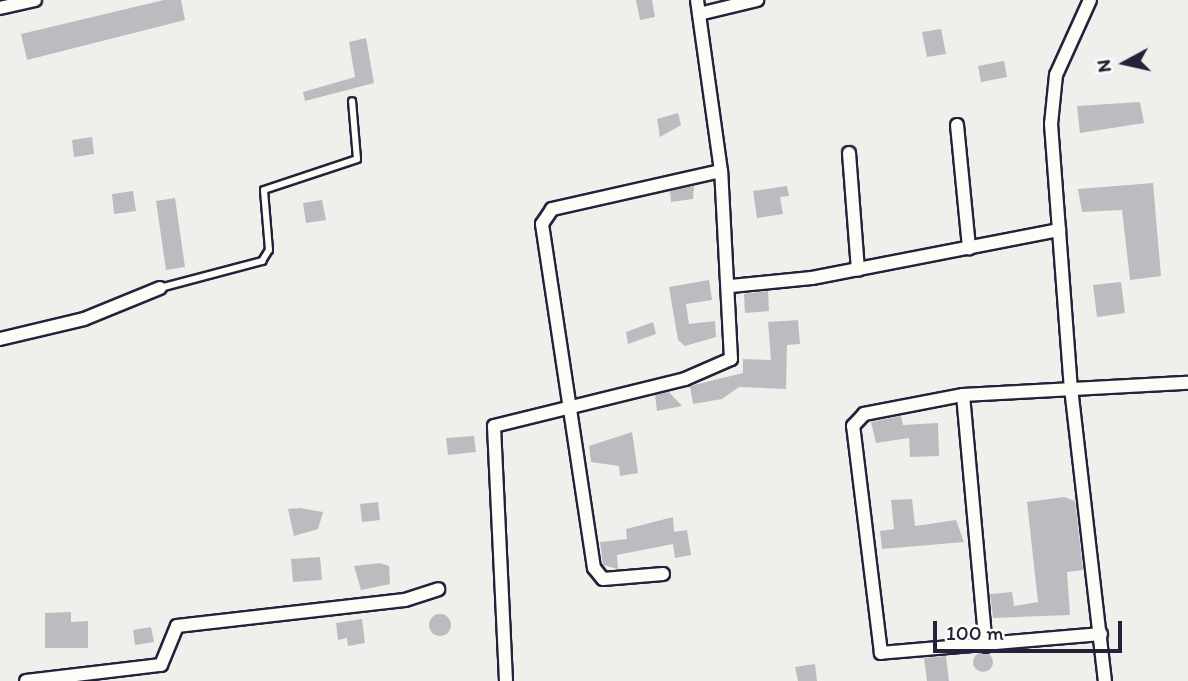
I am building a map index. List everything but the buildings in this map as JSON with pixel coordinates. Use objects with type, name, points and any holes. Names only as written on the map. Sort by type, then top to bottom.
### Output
[{"type":"street","points":[[0,8],[33,0]]},
{"type":"street","points":[[506,681],[494,426],[724,366],[733,351],[731,286],[721,171],[696,0]]},
{"type":"street","points":[[699,14],[757,0]]},
{"type":"street","points":[[1090,0],[1052,95],[1071,388],[1105,681]]},
{"type":"street","points":[[957,125],[969,248]]},
{"type":"street","points":[[849,153],[859,270]]},
{"type":"street","points":[[663,574],[597,576],[574,405],[542,224],[546,215],[639,186],[721,171]]},
{"type":"street","points":[[731,286],[859,270],[1059,230]]},
{"type":"street","points":[[0,339],[84,319],[160,288]]},
{"type":"street","points":[[1101,634],[890,655],[876,646],[853,426],[864,414],[963,396],[1188,383]]},
{"type":"street","points":[[963,396],[986,646]]},
{"type":"street","points":[[26,681],[161,665],[177,626],[405,600],[438,589]]},
{"type":"lane","points":[[160,288],[262,261],[269,250],[264,190],[357,159],[352,101]]}]
